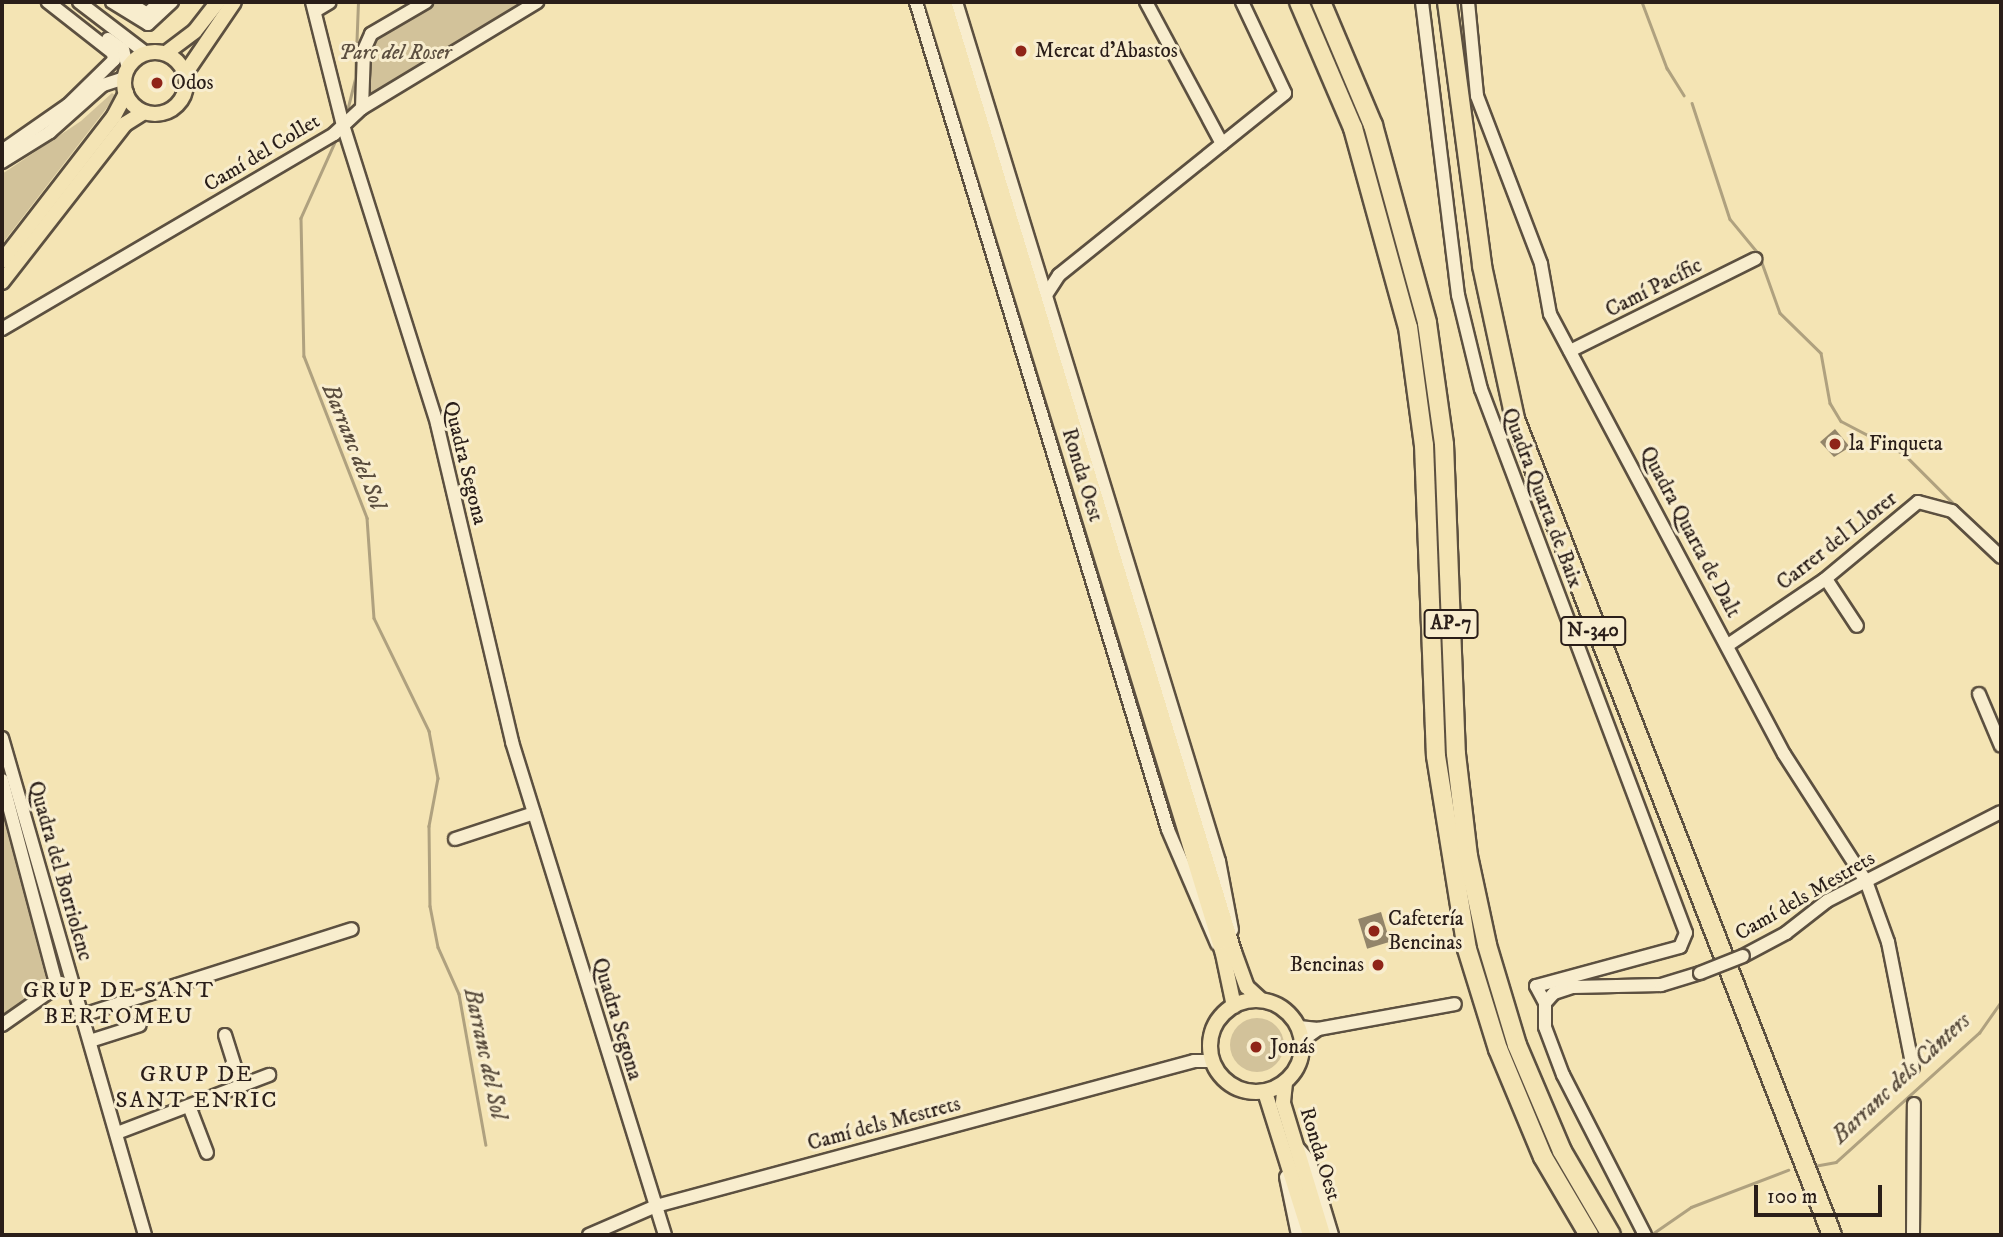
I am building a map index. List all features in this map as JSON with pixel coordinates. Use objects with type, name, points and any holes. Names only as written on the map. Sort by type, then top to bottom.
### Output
[{"type":"highway","name":"AP-7","points":[[1299,2],[1353,128],[1408,327],[1424,445],[1436,756],[1467,948],[1498,1049],[1543,1157],[1589,1235]]},
{"type":"highway","name":"AP-7","points":[[1321,2],[1373,125],[1427,323],[1444,444],[1456,754],[1468,856],[1487,945],[1517,1045],[1557,1139],[1611,1235]]},
{"type":"highway","name":"N-340","points":[[1447,2],[1482,266],[1515,419],[1832,1235]]},
{"type":"main road","points":[[2,261],[114,116],[126,93],[126,73],[146,53],[166,53],[195,32],[218,2]]},
{"type":"main road","points":[[2,282],[125,124],[144,112],[161,114],[176,106],[185,91],[185,74],[234,2]]},
{"type":"main road","name":"Ronda Oest","points":[[932,2],[1228,953],[1247,987],[1261,1000]]},
{"type":"main road","name":"Ronda Oest","points":[[944,2],[1228,953],[1234,1006]]},
{"type":"main road","points":[[166,53],[185,74]]},
{"type":"main road","points":[[126,93],[144,112]]},
{"type":"main road","points":[[1261,1000],[1286,1010],[1301,1034],[1300,1063],[1285,1083],[1265,1092],[1235,1087],[1211,1056],[1213,1030],[1234,1006],[1261,1000]]},
{"type":"main road","name":"Ronda Oest","points":[[1285,1083],[1283,1103],[1288,1144],[1310,1235]]},
{"type":"main road","name":"Ronda Oest","points":[[1265,1092],[1323,1235]]},
{"type":"street","points":[[4,153],[68,105],[115,56],[48,2]]},
{"type":"street","points":[[4,153],[74,114],[103,85],[126,73],[122,50],[61,2]]},
{"type":"street","points":[[79,2],[146,53]]},
{"type":"street","points":[[112,2],[148,24],[172,2]]},
{"type":"street","points":[[128,2],[147,14],[160,2]]},
{"type":"street","points":[[313,6],[330,2]]},
{"type":"street","points":[[362,108],[364,50],[371,34],[426,2]]},
{"type":"street","name":"Camí del Collet","points":[[2,329],[343,125],[362,108],[537,2]]},
{"type":"street","name":"Ronda Oest","points":[[916,2],[1168,830],[1183,874],[1228,953]]},
{"type":"street","name":"Ronda Oest","points":[[956,2],[1219,861],[1228,953]]},
{"type":"street","points":[[1146,2],[1222,144]]},
{"type":"street","points":[[1046,295],[1059,275],[1285,93],[1242,2]]},
{"type":"street","name":"Quadra Quarta de Baix","points":[[1422,2],[1458,295],[1481,389],[1686,933],[1680,947],[1536,986],[1545,1003]]},
{"type":"street","name":"Quadra Quarta de Dalt","points":[[1468,2],[1477,96],[1541,264],[1550,314],[1784,754],[1866,881],[1888,942],[1913,1068]]},
{"type":"street","name":"Quadra Segona","points":[[313,6],[343,125],[437,424],[534,813],[664,1235]]},
{"type":"street","name":"Camí Pacífic","points":[[1570,351],[1755,259]]},
{"type":"street","points":[[1037,267],[1059,275]]},
{"type":"street","name":"Carrer del Llorer","points":[[1728,645],[1826,579],[1918,502],[1952,511],[2001,557]]},
{"type":"street","points":[[1826,579],[1857,626]]},
{"type":"street","points":[[1979,694],[1996,718],[2001,746]]},
{"type":"street","name":"Quadra del Borriolenc","points":[[2,738],[145,1235]]},
{"type":"street","points":[[2,780],[57,986]]},
{"type":"street","name":"Camí dels Mestrets","points":[[1545,1003],[1554,993],[1573,987],[1661,985],[1743,956],[1866,881],[2001,812]]},
{"type":"street","points":[[456,839],[534,813]]},
{"type":"street","points":[[83,1015],[352,929]]},
{"type":"street","points":[[2,1025],[71,977]]},
{"type":"street","points":[[1545,1003],[1545,1027],[1563,1075],[1645,1235]]},
{"type":"street","points":[[1301,1034],[1455,1004]]},
{"type":"street","points":[[90,1041],[139,1025]]},
{"type":"street","points":[[225,1035],[241,1086]]},
{"type":"street","name":"Camí dels Mestrets","points":[[589,1235],[656,1206],[1211,1056]]},
{"type":"street","points":[[117,1133],[269,1075]]},
{"type":"street","points":[[1913,1235],[1914,1104]]},
{"type":"street","points":[[189,1105],[207,1153]]},
{"type":"street","points":[[1288,1144],[1310,1162],[1332,1235]]},
{"type":"street","name":"Ronda Oest","points":[[1288,1144],[1298,1235]]},
{"type":"green space","name":"Parc del Roser","points":[[436,2],[527,2],[370,97],[369,47],[379,34]]},
{"type":"green space","points":[[112,93],[116,96],[2,244],[2,174],[81,121]]},
{"type":"green space","points":[[2,806],[46,979],[45,987],[2,1018]]},
{"type":"green space","points":[[1257,1018],[1276,1026],[1284,1045],[1276,1064],[1257,1072],[1238,1064],[1230,1045],[1238,1026]]},
{"type":"building","name":"la Finqueta","points":[[1835,429],[1850,447],[1834,457],[1820,442]]},
{"type":"building","name":"Cafetería Bencinas","points":[[1381,912],[1390,942],[1367,949],[1358,919]]},
{"type":"waterway","name":"Barranc del Sol","points":[[346,115],[355,80],[358,2]]},
{"type":"waterway","points":[[1642,2],[1667,68],[1684,95]]},
{"type":"waterway","points":[[1692,103],[1730,219],[1758,253]]},
{"type":"waterway","name":"Barranc del Sol","points":[[337,138],[301,218],[304,356],[367,518],[374,618],[429,731],[438,778],[429,826],[430,906],[438,947],[459,994],[486,1145]]},
{"type":"waterway","points":[[1761,260],[1780,313],[1821,353],[1830,403],[1841,421],[1904,454],[1959,509]]},
{"type":"waterway","name":"Barranc dels Cànters","points":[[1814,1166],[1836,1162],[1979,1033],[2001,1002]]},
{"type":"waterway","points":[[1652,1234],[1691,1207],[1788,1170]]},
{"type":"place","name":"Mercat d'Abastos","points":[[1021,51]]},
{"type":"place","name":"Odos","points":[[157,83]]},
{"type":"place","name":"la Finqueta","points":[[1835,444]]},
{"type":"place","name":"Cafetería Bencinas","points":[[1374,931]]},
{"type":"place","name":"Bencinas","points":[[1378,965]]},
{"type":"place","name":"Jonás","points":[[1256,1047]]},
{"type":"district","name":"GRUP DE SANT BERTOMEU","points":[[119,1004]]},
{"type":"district","name":"GRUP DE SANT ENRIC","points":[[197,1088]]}]
